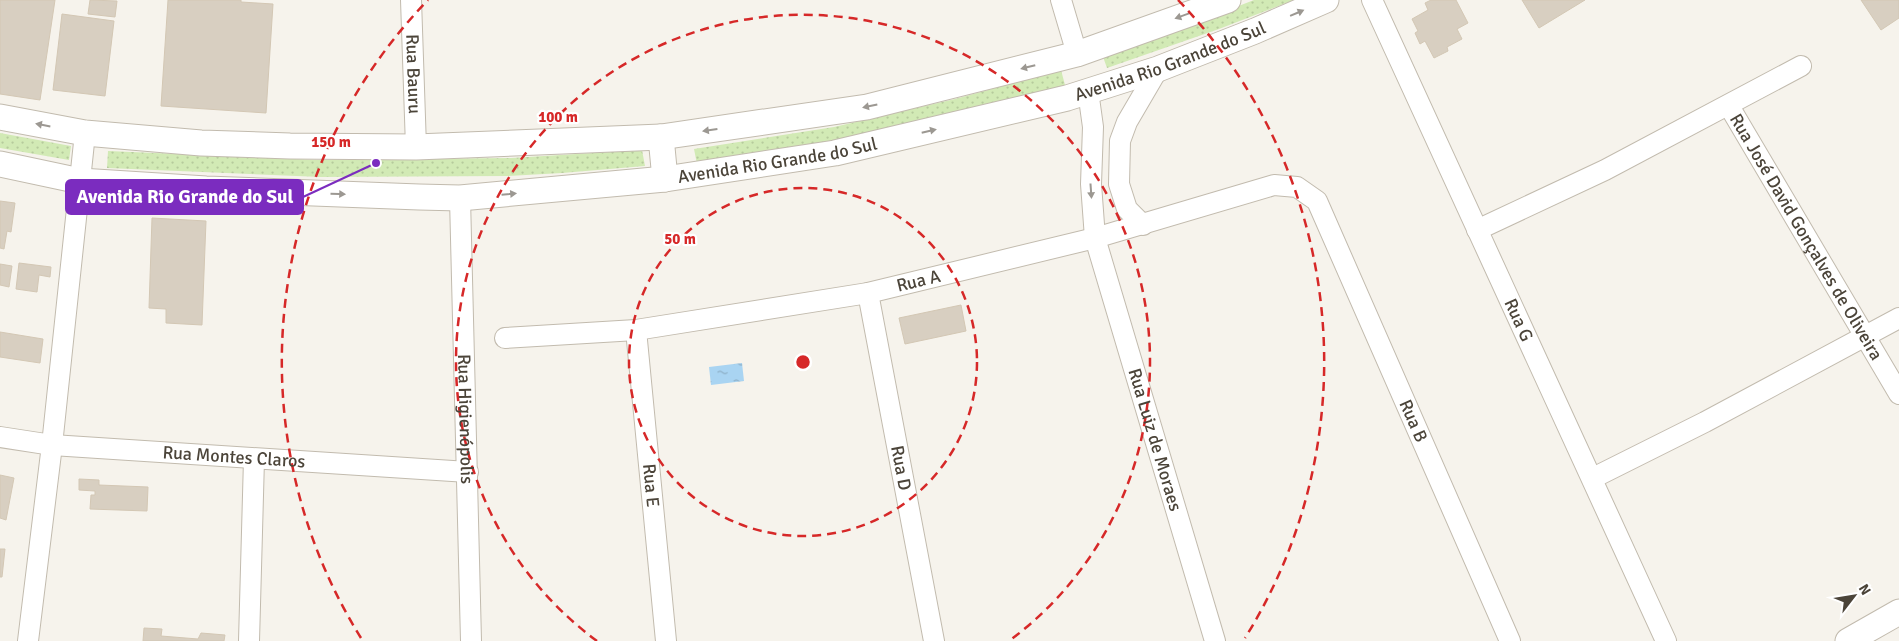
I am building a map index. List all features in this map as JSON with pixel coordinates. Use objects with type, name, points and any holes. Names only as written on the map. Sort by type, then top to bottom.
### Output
[{"type":"street","name":"Rua Bauru","points":[[411,0],[416,147]]},
{"type":"street","points":[[1061,0],[1088,91]]},
{"type":"street","name":"Avenida Rio Grande do Sul","points":[[0,117],[86,133],[201,143],[416,147],[661,137],[867,107],[1077,54],[1228,0]]},
{"type":"street","name":"Avenida Rio Grande do Sul","points":[[0,164],[80,181],[206,189],[460,198],[665,179],[835,153],[1067,98],[1158,68],[1255,31],[1326,0]]},
{"type":"street","name":"Rua G","points":[[1372,0],[1593,478],[1666,641]]},
{"type":"street","points":[[1477,230],[1605,170],[1729,106],[1801,66]]},
{"type":"street","points":[[1143,225],[1127,209],[1119,184],[1120,141],[1128,122],[1158,68]]},
{"type":"street","name":"Rua Luiz de Moraes","points":[[1088,91],[1093,127],[1090,184],[1095,238],[1215,641]]},
{"type":"street","name":"Rua José David Gonçalves de Oliveira","points":[[1729,106],[1899,394]]},
{"type":"street","points":[[1093,127],[1107,128],[1128,122]]},
{"type":"street","points":[[28,641],[52,445],[86,133]]},
{"type":"street","points":[[661,137],[665,179]]},
{"type":"street","name":"Rua A","points":[[506,338],[636,330],[868,293],[1095,238],[1274,185],[1297,187],[1317,201]]},
{"type":"street","name":"Rua Higienópolis","points":[[460,198],[472,641]]},
{"type":"street","name":"Rua B","points":[[1317,201],[1504,639]]},
{"type":"street","name":"Rua D","points":[[868,293],[934,641]]},
{"type":"street","points":[[1593,478],[1705,422],[1899,318]]},
{"type":"street","name":"Rua E","points":[[636,330],[666,641]]},
{"type":"street","name":"Rua Montes Claros","points":[[0,437],[52,445],[468,472]]},
{"type":"street","points":[[248,641],[254,459]]},
{"type":"street","points":[[1848,641],[1899,612]]},
{"type":"green space","points":[[1254,0],[1294,0],[1219,29],[1107,68],[1102,54]]},
{"type":"green space","points":[[1061,70],[1065,85],[957,115],[838,141],[697,164],[694,149],[834,127],[955,99]]},
{"type":"green space","points":[[0,133],[71,146],[69,160],[0,148]]},
{"type":"green space","points":[[642,150],[645,166],[508,176],[321,177],[107,168],[108,151],[318,160],[511,158]]},
{"type":"water","points":[[742,363],[744,381],[711,385],[709,367]]},
{"type":"building","points":[[0,0],[55,0],[40,100],[0,94]]},
{"type":"building","points":[[90,0],[117,1],[115,17],[88,14]]},
{"type":"building","points":[[168,0],[241,0],[241,2],[273,4],[266,113],[161,106]]},
{"type":"building","points":[[1431,0],[1456,0],[1468,23],[1457,29],[1462,39],[1447,47],[1448,51],[1434,58],[1425,41],[1420,44],[1415,33],[1418,31],[1412,19],[1428,10],[1425,3]]},
{"type":"building","points":[[1522,0],[1585,0],[1539,28]]},
{"type":"building","points":[[1861,0],[1899,0],[1899,18],[1881,30]]},
{"type":"building","points":[[62,14],[114,21],[105,96],[53,90]]},
{"type":"building","points":[[0,201],[15,203],[11,232],[7,231],[4,249],[0,248]]},
{"type":"building","points":[[152,218],[206,221],[202,325],[166,323],[166,309],[149,308]]},
{"type":"building","points":[[19,263],[51,267],[50,277],[39,275],[37,292],[16,289]]},
{"type":"building","points":[[0,264],[12,266],[9,287],[0,285]]},
{"type":"building","points":[[961,305],[966,331],[905,344],[899,318]]},
{"type":"building","points":[[0,332],[43,339],[40,363],[0,357]]},
{"type":"building","points":[[0,475],[14,478],[6,520],[0,518]]},
{"type":"building","points":[[79,479],[99,480],[99,485],[148,487],[147,511],[90,509],[91,495],[95,495],[95,491],[79,490]]},
{"type":"building","points":[[0,549],[5,549],[2,577],[0,577]]},
{"type":"building","points":[[144,628],[162,629],[161,636],[198,639],[201,633],[225,635],[224,641],[143,641]]},
{"type":"place","name":"Avenida Rio Grande do Sul","points":[[376,163]]}]
